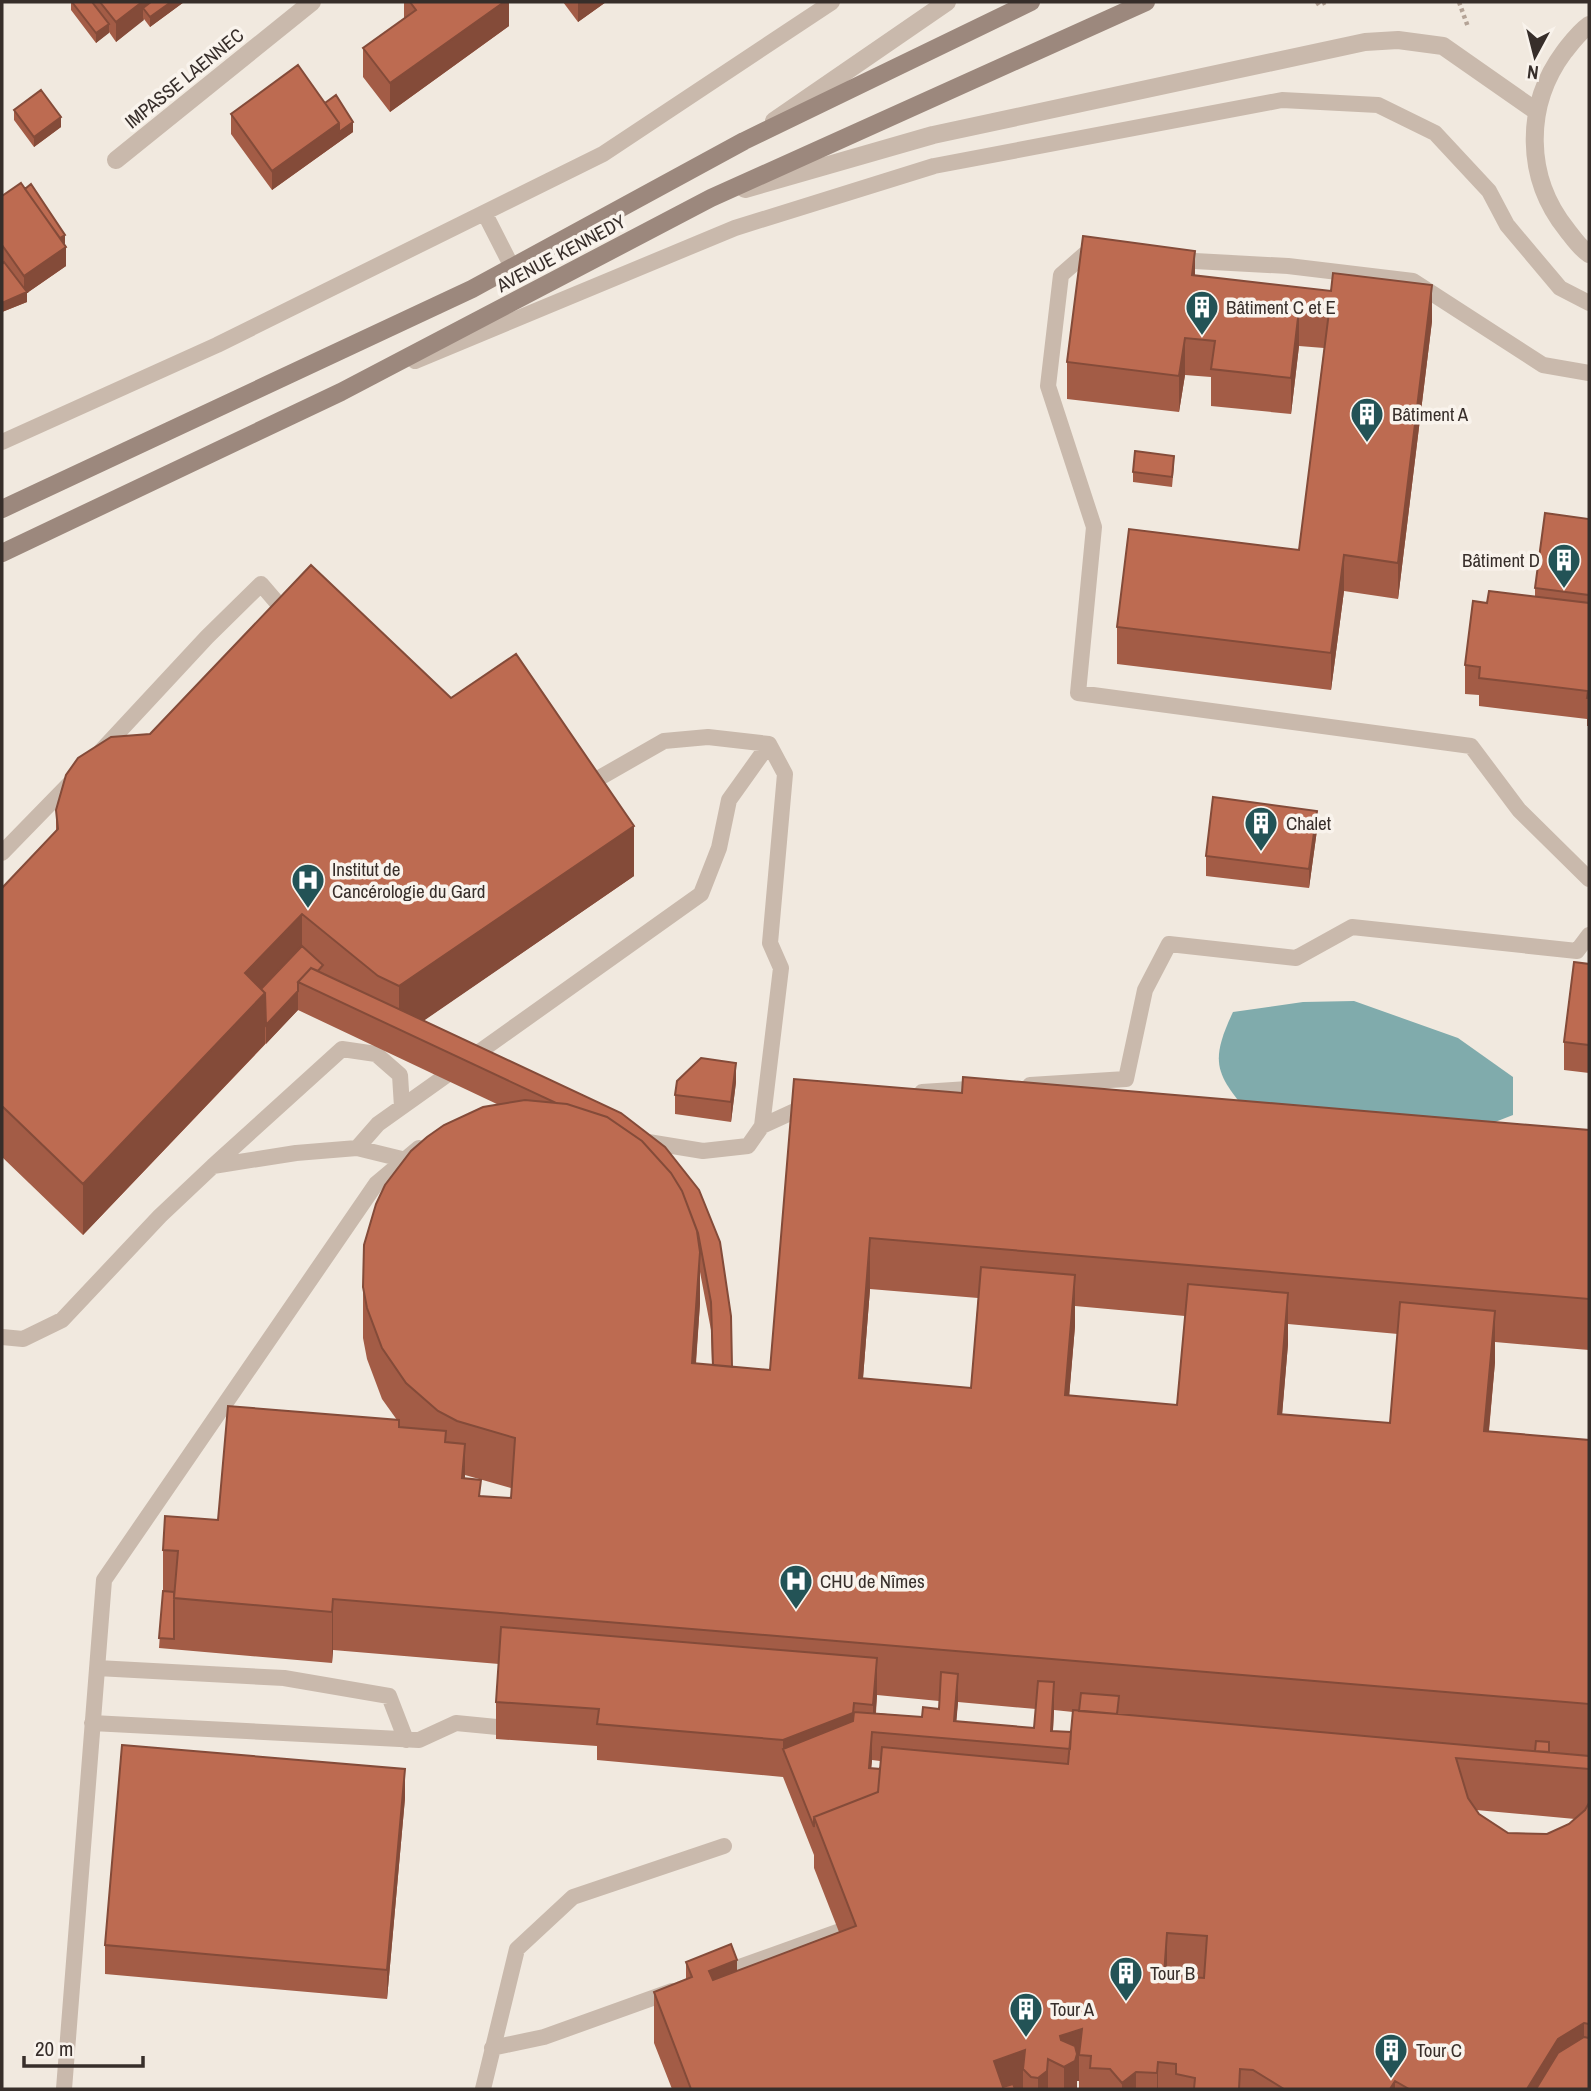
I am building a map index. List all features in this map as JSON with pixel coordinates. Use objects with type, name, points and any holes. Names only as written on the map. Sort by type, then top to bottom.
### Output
[{"type":"main road","name":"AVENUE KENNEDY","points":[[2,509],[512,267],[744,141],[1031,2]]},
{"type":"main road","name":"AVENUE KENNEDY","points":[[2,553],[341,392],[711,198],[1146,2]]},
{"type":"street","name":"IMPASSE LAENNEC","points":[[116,160],[312,2]]},
{"type":"street","points":[[744,141],[947,2]]},
{"type":"street","points":[[1589,25],[1579,32],[1548,74],[1536,110],[1535,162],[1552,211],[1589,254]]},
{"type":"street","points":[[711,198],[933,135],[1365,42],[1398,40],[1443,46],[1536,110]]},
{"type":"lane","points":[[2,442],[217,345],[603,154],[832,2]]},
{"type":"lane","points":[[341,392],[735,228],[921,170],[1282,100],[1378,105],[1435,133],[1489,191],[1507,225],[1560,288],[1589,303]]},
{"type":"lane","points":[[485,214],[512,267]]},
{"type":"lane","points":[[1119,257],[1085,254],[1061,275],[1048,386],[1094,527],[1078,693],[1471,746],[1519,810],[1589,879]]},
{"type":"lane","points":[[1155,259],[1288,266],[1413,281],[1543,365],[1589,373]]},
{"type":"lane","points":[[2,853],[261,584],[279,604]]},
{"type":"lane","points":[[594,781],[664,741],[708,737],[769,744]]},
{"type":"lane","points":[[357,1148],[378,1124],[701,894],[719,848],[729,800],[769,744]]},
{"type":"lane","points":[[621,1138],[703,1151],[748,1146],[762,1126],[781,968],[770,943],[785,774],[769,744]]},
{"type":"lane","points":[[905,1093],[1126,1079],[1145,990],[1170,944],[1296,958],[1352,927],[1577,951],[1589,935]]},
{"type":"lane","points":[[2,1337],[23,1339],[62,1320],[160,1216],[342,1049],[376,1054],[400,1075],[402,1107]]},
{"type":"lane","points":[[762,1126],[823,1098]]},
{"type":"lane","points":[[64,2089],[104,1580],[376,1184],[430,1139]]},
{"type":"lane","points":[[213,1166],[296,1153],[357,1148],[405,1160]]},
{"type":"lane","points":[[97,1668],[284,1678],[389,1696],[406,1740]]},
{"type":"lane","points":[[92,1724],[406,1740],[419,1740],[456,1723],[539,1731]]},
{"type":"lane","points":[[483,2089],[517,1949],[573,1897],[724,1846]]},
{"type":"lane","points":[[492,2048],[544,2037],[854,1926],[850,1913]]},
{"type":"path","points":[[1317,2],[1319,5],[1326,2]]},
{"type":"water","points":[[1354,1001],[1458,1038],[1513,1077],[1513,1115],[1454,1138],[1250,1115],[1223,1078],[1220,1067],[1221,1044],[1233,1012],[1303,1002]]},
{"type":"building","points":[[72,2],[92,2],[109,24],[96,33]]},
{"type":"building","points":[[100,2],[142,2],[116,22]]},
{"type":"building","points":[[151,2],[171,2],[150,17],[143,8]]},
{"type":"building","points":[[410,2],[504,2],[390,83],[363,48],[416,10]]},
{"type":"building","points":[[298,65],[339,123],[272,171],[231,114]]},
{"type":"building","points":[[41,90],[61,117],[34,137],[14,110]]},
{"type":"building","points":[[336,95],[353,122],[339,132],[339,123],[325,103]]},
{"type":"building","points":[[21,183],[66,247],[24,276],[2,245],[2,196]]},
{"type":"building","points":[[31,184],[65,235],[60,238],[25,189]]},
{"type":"building","points":[[1083,236],[1195,251],[1192,275],[1331,291],[1333,273],[1432,285],[1398,563],[1344,555],[1331,653],[1117,627],[1129,529],[1299,550],[1329,312],[1299,309],[1291,378],[1211,369],[1215,341],[1185,338],[1179,376],[1067,362]]},
{"type":"building","points":[[4,262],[27,292],[2,303],[2,264]]},
{"type":"building","points":[[1135,451],[1174,456],[1172,477],[1133,472]]},
{"type":"building","points":[[1545,513],[1589,519],[1589,595],[1535,588]]},
{"type":"building","name":"Institut de Cancérologie du Gard","points":[[311,565],[451,698],[516,654],[634,826],[399,986],[378,976],[302,914],[245,973],[265,993],[83,1184],[2,1106],[2,888],[58,829],[56,810],[66,775],[78,758],[111,737],[150,734]]},
{"type":"building","points":[[1489,591],[1589,603],[1589,698],[1588,691],[1479,678],[1480,667],[1465,665],[1473,601],[1487,603]]},
{"type":"building","name":"Chalet","points":[[1213,797],[1317,811],[1309,869],[1206,856]]},
{"type":"building","points":[[302,946],[323,965],[318,971],[311,968],[298,982],[298,991],[266,1025],[265,993],[261,989]]},
{"type":"building","points":[[1574,962],[1589,964],[1589,1045],[1564,1042]]},
{"type":"building","points":[[311,968],[621,1113],[665,1147],[699,1190],[720,1242],[731,1316],[732,1367],[713,1365],[711,1302],[698,1233],[682,1191],[671,1173],[642,1141],[607,1117],[556,1103],[298,982]]},
{"type":"building","points":[[701,1058],[736,1063],[731,1102],[675,1095],[677,1081]]},
{"type":"building","points":[[963,1077],[1589,1130],[1589,1299],[870,1238],[859,1378],[971,1388],[981,1267],[1075,1275],[1065,1395],[1177,1405],[1188,1284],[1288,1293],[1278,1414],[1390,1423],[1400,1302],[1495,1311],[1484,1431],[1589,1440],[1589,1704],[333,1599],[332,1612],[174,1598],[178,1551],[163,1550],[165,1516],[218,1520],[228,1406],[399,1420],[399,1427],[446,1431],[445,1442],[465,1444],[462,1478],[481,1480],[479,1496],[511,1498],[515,1438],[457,1421],[438,1411],[406,1383],[382,1348],[367,1308],[363,1287],[364,1245],[376,1204],[385,1185],[411,1151],[444,1125],[483,1107],[525,1100],[567,1104],[607,1117],[642,1141],[671,1173],[682,1191],[697,1231],[700,1252],[692,1363],[770,1370],[794,1079],[962,1093]]},
{"type":"building","points":[[163,1591],[174,1592],[174,1639],[159,1638]]},
{"type":"building","points":[[501,1627],[877,1658],[873,1705],[854,1703],[853,1713],[783,1740],[597,1724],[599,1709],[496,1702]]},
{"type":"building","points":[[941,1672],[958,1674],[954,1721],[1034,1728],[1038,1681],[1054,1682],[1051,1731],[1071,1732],[1070,1749],[872,1732],[869,1768],[880,1769],[878,1792],[814,1817],[814,1827],[783,1749],[853,1721],[854,1712],[922,1717],[923,1707],[939,1709]]},
{"type":"building","points":[[1081,1693],[1119,1696],[1117,1714],[1079,1711]]},
{"type":"building","points":[[1073,1710],[1589,1756],[1589,1769],[1456,1758],[1468,1798],[1479,1814],[1508,1833],[1547,1834],[1569,1824],[1589,1803],[1589,2024],[1584,2023],[1558,2039],[1527,2089],[1409,2089],[1395,2081],[1390,2089],[1284,2089],[1253,2070],[1240,2069],[1239,2089],[1194,2089],[1195,2078],[1176,2074],[1176,2064],[1158,2062],[1157,2073],[1136,2072],[1122,2083],[1110,2069],[1090,2068],[1091,2056],[1079,2055],[1082,2029],[1060,2036],[1061,2040],[1075,2046],[1075,2061],[1064,2067],[1048,2059],[1047,2071],[1038,2078],[1031,2077],[1023,2069],[1025,2050],[994,2061],[1003,2087],[1013,2084],[1015,2089],[691,2089],[654,1992],[692,1977],[686,1962],[731,1944],[737,1960],[709,1971],[713,1980],[856,1926],[814,1817],[878,1792],[882,1747],[1068,1764]],"holes":[[[1167,1933],[1207,1936],[1204,1978],[1164,1975]]]},
{"type":"building","points":[[1536,1741],[1549,1742],[1549,1752],[1535,1751]]},
{"type":"building","points":[[122,1745],[405,1769],[387,1970],[105,1945]]},
{"type":"building","points":[[1584,2037],[1589,2038],[1589,2089],[1536,2089],[1558,2053]]},
{"type":"place","name":"Bâtiment C et E","points":[[1202,337]]},
{"type":"place","name":"Bâtiment A","points":[[1367,444]]},
{"type":"place","name":"Bâtiment D","points":[[1564,590]]},
{"type":"place","name":"Chalet","points":[[1261,853]]},
{"type":"place","name":"Institut de Cancérologie du Gard","points":[[308,910]]},
{"type":"place","name":"CHU de Nîmes","points":[[796,1611]]},
{"type":"place","name":"Tour B","points":[[1126,2003]]},
{"type":"place","name":"Tour A","points":[[1026,2039]]},
{"type":"place","name":"Tour C","points":[[1391,2080]]}]
